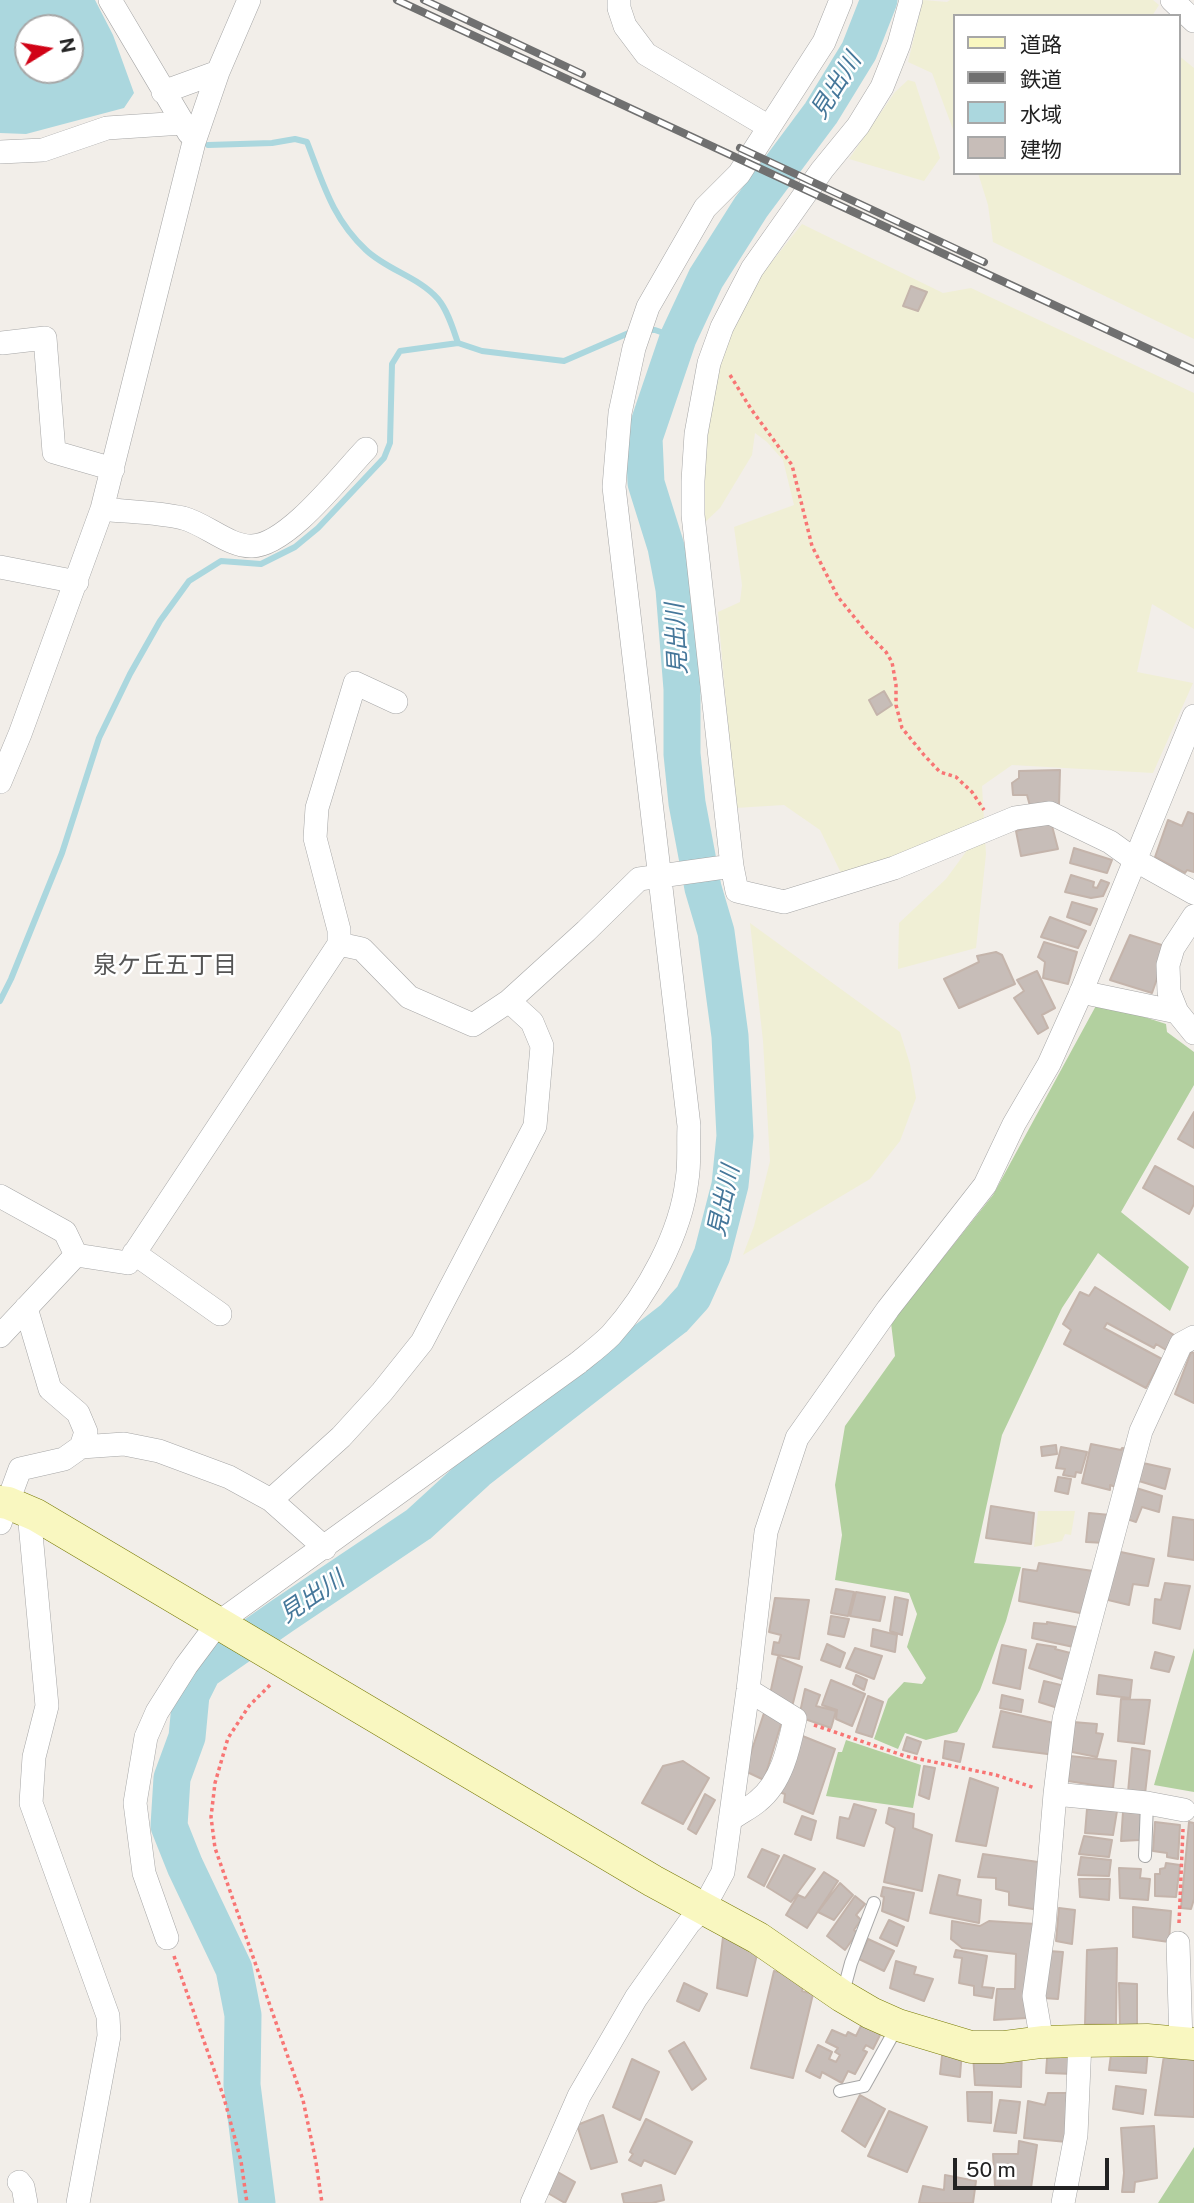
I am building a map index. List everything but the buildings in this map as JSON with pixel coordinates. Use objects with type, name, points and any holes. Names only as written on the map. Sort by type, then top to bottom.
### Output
[{"type":"street","points":[[110,0],[188,133]]},
{"type":"street","points":[[0,782],[77,582],[102,509],[188,133],[249,0]]},
{"type":"street","points":[[619,0],[625,26],[646,54],[769,127]]},
{"type":"street","points":[[167,1938],[144,1873],[135,1803],[146,1737],[157,1712],[186,1666],[218,1623],[578,1363],[610,1336],[636,1304],[662,1257],[676,1224],[687,1181],[689,1126],[614,487],[620,413],[634,348],[648,307],[705,208],[739,174],[824,41],[841,0]]},
{"type":"street","points":[[911,0],[900,44],[882,87],[858,126],[822,170],[752,269],[722,327],[709,363],[696,435],[693,515],[737,891],[784,902],[894,867],[1015,818],[1050,813],[1110,842],[1194,901],[1168,965],[1170,992],[1177,1012],[1194,1033]]},
{"type":"street","points":[[1172,0],[1194,21]]},
{"type":"street","points":[[163,92],[218,72]]},
{"type":"street","points":[[0,152],[43,150],[107,128],[188,133]]},
{"type":"street","points":[[2,343],[45,338],[54,452],[113,469]]},
{"type":"street","points":[[102,509],[184,518],[213,530],[236,544],[254,546],[276,540],[298,522],[366,449]]},
{"type":"street","points":[[0,567],[77,582]]},
{"type":"street","points":[[76,1255],[128,1263],[339,944],[339,930],[316,838],[317,808],[355,683],[396,702]]},
{"type":"street","points":[[532,2203],[579,2096],[636,1997],[689,1923],[703,1909],[723,1872],[766,1532],[797,1438],[888,1309],[985,1185],[1014,1124],[1049,1064],[1194,716]]},
{"type":"street","points":[[339,944],[362,949],[409,997],[473,1025],[509,1000],[639,879],[732,866]]},
{"type":"street","points":[[1081,992],[1177,1012]]},
{"type":"street","points":[[271,1500],[341,1437],[422,1342],[535,1126],[542,1046],[532,1022],[509,1000]]},
{"type":"street","points":[[0,1196],[65,1232],[76,1255]]},
{"type":"street","points":[[134,1253],[220,1314]]},
{"type":"street","points":[[0,1336],[76,1255]]},
{"type":"street","points":[[26,1308],[50,1389],[78,1413],[86,1432],[81,1447]]},
{"type":"street","points":[[1042,2042],[1034,1996],[1045,1926],[1055,1794],[1064,1719],[1142,1431],[1181,1344],[1194,1337]]},
{"type":"street","points":[[78,2203],[109,2036],[108,2016],[31,1802],[34,1757],[47,1706],[9,1510],[20,1469],[64,1459],[81,1447],[124,1444],[159,1451],[229,1477],[271,1500],[325,1548]]},
{"type":"street","points":[[9,1510],[218,1623],[703,1909],[758,1938],[842,1996],[898,2025],[971,2047],[1003,2047],[1042,2042],[1147,2040],[1187,2044],[1178,1943]]},
{"type":"street","points":[[730,1820],[760,1799],[773,1783],[788,1753],[795,1719],[748,1689]]},
{"type":"street","points":[[1055,1794],[1147,1803],[1184,1810]]},
{"type":"street","points":[[1063,2203],[1076,2135],[1080,2041]]},
{"type":"lane","points":[[1145,1856],[1147,1803]]},
{"type":"lane","points":[[842,1996],[851,1963],[874,1903]]},
{"type":"lane","points":[[840,2091],[864,2086],[898,2025]]},
{"type":"path","points":[[714,349],[751,409],[792,465],[813,546],[838,597],[892,662],[896,705],[902,728],[940,772],[956,777],[972,792],[995,826]]},
{"type":"path","points":[[289,1666],[249,1706],[228,1738],[215,1783],[211,1817],[215,1848],[303,2100],[316,2162],[321,2203]]},
{"type":"path","points":[[795,1719],[905,1756],[996,1775],[1055,1794]]},
{"type":"path","points":[[1178,1943],[1184,1810]]},
{"type":"path","points":[[167,1938],[224,2098],[241,2161],[247,2203]]},
{"type":"green space","points":[[923,0],[1153,0],[1159,5],[1153,14],[953,14],[953,129],[932,73],[908,62]]},
{"type":"green space","points":[[1180,57],[1194,68],[1194,339],[993,242],[988,205],[979,175],[1180,175]]},
{"type":"green space","points":[[908,80],[915,82],[940,158],[924,181],[849,159],[895,92]]},
{"type":"green space","points":[[802,224],[943,293],[971,288],[1194,393],[1194,629],[1152,604],[1137,672],[1193,683],[1153,773],[1012,765],[982,786],[986,854],[976,948],[898,969],[899,923],[946,879],[968,849],[940,840],[842,875],[820,830],[784,805],[735,808],[718,612],[740,602],[742,585],[734,527],[794,505],[783,460],[755,433],[752,455],[720,508],[703,524],[704,457],[721,352],[758,279]]},
{"type":"green space","points":[[750,923],[900,1032],[910,1064],[916,1098],[900,1141],[870,1179],[743,1255],[754,1226],[770,1161],[763,1041]]},
{"type":"green space","points":[[1098,1002],[1166,1024],[1167,1032],[1194,1052],[1194,1085],[1121,1212],[1189,1267],[1170,1311],[1098,1253],[1062,1308],[1002,1435],[974,1563],[1021,1567],[1006,1621],[980,1690],[957,1732],[926,1740],[905,1733],[898,1749],[874,1739],[888,1699],[904,1682],[922,1684],[926,1678],[907,1647],[917,1614],[909,1593],[835,1580],[842,1535],[835,1485],[845,1426],[895,1356],[891,1323],[993,1195]]},
{"type":"green space","points":[[1038,1511],[1075,1511],[1071,1535],[1065,1534],[1062,1541],[1034,1547]]},
{"type":"green space","points":[[1194,1648],[1194,1792],[1154,1785]]},
{"type":"green space","points":[[846,1740],[921,1765],[913,1808],[826,1796],[838,1752],[842,1752]]},
{"type":"green space","points":[[1194,2147],[1194,2203],[1158,2203]]},
{"type":"water","points":[[0,0],[95,0],[113,35],[134,93],[124,108],[26,134],[0,133]]},
{"type":"waterway","name":"見出川","points":[[257,2203],[242,2085],[243,2015],[234,1969],[169,1826],[172,1778],[187,1737],[191,1695],[203,1671],[419,1524],[477,1471],[674,1318],[693,1297],[712,1255],[730,1185],[735,1136],[730,1036],[716,932],[703,888],[687,803],[674,589],[666,547],[646,483],[644,438],[678,338],[706,278],[751,207],[821,113],[859,51],[879,0]]},
{"type":"waterway","points":[[208,145],[272,143],[295,139],[307,142],[330,199],[354,238],[374,257],[422,285],[438,299],[458,343]]},
{"type":"waterway","points":[[646,330],[655,330],[678,338]]},
{"type":"waterway","points":[[0,1001],[62,853],[99,738],[160,621],[189,581],[221,561],[261,564],[295,547],[318,528],[384,458],[390,443],[392,364],[400,351],[458,343],[482,351],[564,361],[631,332]]},
{"type":"railway","points":[[397,0],[1194,370]]},
{"type":"railway","points":[[424,0],[582,74]]},
{"type":"railway","points":[[740,148],[984,262]]},
{"type":"district","name":"泉ケ丘五丁目","points":[[165,966]]}]
